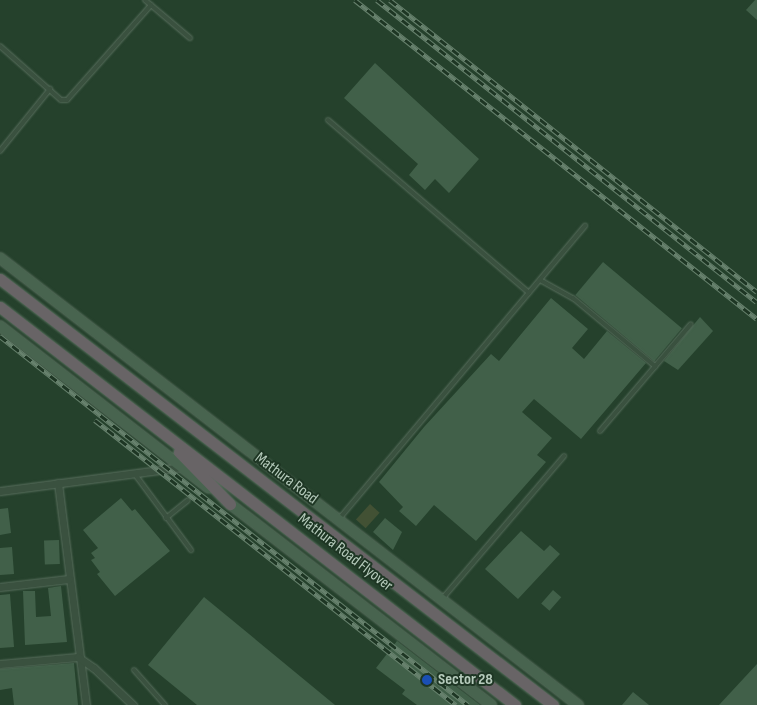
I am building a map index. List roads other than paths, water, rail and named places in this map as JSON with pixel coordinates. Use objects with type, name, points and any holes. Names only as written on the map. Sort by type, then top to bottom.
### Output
[{"type":"highway","name":"Mathura Road","points":[[0,279],[553,705]]},
{"type":"highway","points":[[0,308],[155,427],[230,504]]},
{"type":"highway","name":"Mathura Road Flyover","points":[[155,427],[515,705]]},
{"type":"main road","points":[[0,258],[578,705]]},
{"type":"main road","points":[[0,326],[491,705]]},
{"type":"street","points":[[0,491],[182,467]]},
{"type":"street","points":[[58,483],[78,658],[86,705]]},
{"type":"street","points":[[0,587],[69,579]]},
{"type":"street","points":[[0,664],[78,658],[94,668],[133,705]]},
{"type":"lane","points":[[145,0],[190,38]]},
{"type":"lane","points":[[0,46],[64,101],[72,97],[152,5]]},
{"type":"lane","points":[[0,56],[5,50]]},
{"type":"lane","points":[[0,151],[50,89]]},
{"type":"lane","points":[[328,120],[529,294]]},
{"type":"lane","points":[[339,519],[586,226]]},
{"type":"lane","points":[[540,280],[572,298],[655,366]]},
{"type":"lane","points":[[600,430],[691,324]]},
{"type":"lane","points":[[442,600],[564,456]]},
{"type":"lane","points":[[134,473],[191,550]]},
{"type":"lane","points":[[166,518],[188,500]]},
{"type":"lane","points":[[134,670],[165,705]]},
{"type":"railway","points":[[355,0],[757,319]]},
{"type":"railway","points":[[377,0],[757,302]]},
{"type":"railway","points":[[390,0],[757,292]]},
{"type":"railway","points":[[0,336],[468,705]]},
{"type":"railway","points":[[95,420],[456,705]]},
{"type":"place","name":"Sector 28","points":[[427,680]]}]
